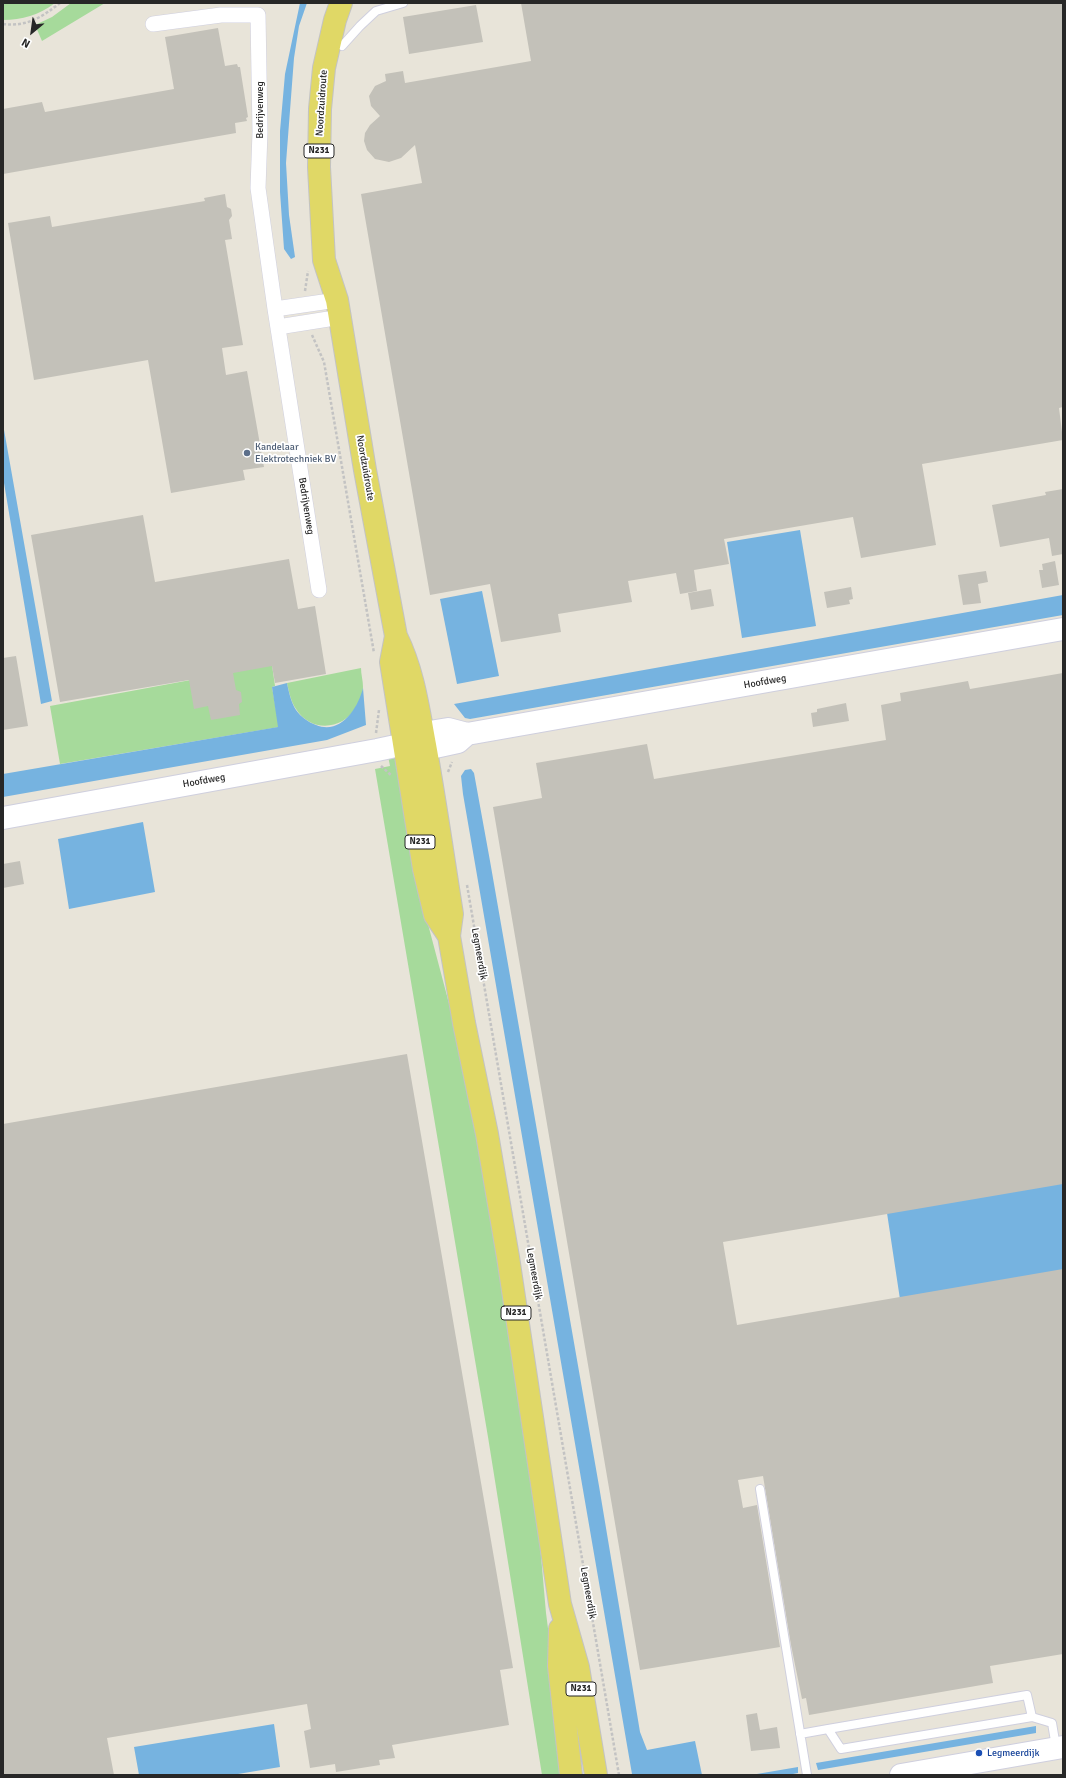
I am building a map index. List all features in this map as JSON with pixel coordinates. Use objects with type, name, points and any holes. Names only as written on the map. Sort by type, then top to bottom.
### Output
[{"type":"main road","name":"Noordzuidroute","points":[[339,308],[324,260],[318,167],[320,109],[324,68],[335,20],[341,3]]},
{"type":"main road","name":"Noordzuidroute","points":[[354,3],[342,46],[337,73],[331,138],[333,198],[338,258],[339,308],[365,470],[396,636],[391,662],[418,742]]},
{"type":"main road","name":"Hoofdweg","points":[[3,818],[418,742],[458,742],[468,734],[1063,629]]},
{"type":"main road","name":"N231","points":[[418,742],[424,869],[435,915],[449,936],[464,1023],[487,1134],[508,1257],[560,1604],[578,1667],[596,1775]]},
{"type":"main road","name":"N231","points":[[560,1604],[559,1666],[571,1775]]},
{"type":"main road","points":[[901,1775],[1060,1747]]},
{"type":"street","name":"Bedrijvenweg","points":[[153,24],[221,15],[258,15],[260,132],[258,188],[275,309],[319,590]]},
{"type":"street","points":[[275,309],[339,308]]},
{"type":"street","points":[[278,327],[339,308]]},
{"type":"lane","points":[[342,46],[376,11],[403,3]]},
{"type":"lane","points":[[760,1489],[807,1775]]},
{"type":"lane","points":[[800,1734],[1027,1695],[1032,1716]]},
{"type":"lane","points":[[828,1729],[841,1749],[1032,1716],[1052,1722],[1060,1747]]},
{"type":"path","points":[[3,24],[11,25],[29,23],[44,16],[60,3]]},
{"type":"path","points":[[448,772],[449,780]]},
{"type":"path","name":"Legmeerdijk","points":[[467,882],[619,1775]]},
{"type":"green space","points":[[3,3],[55,3],[43,11],[30,16],[3,20]]},
{"type":"green space","points":[[71,3],[105,3],[42,41],[35,25],[52,17]]},
{"type":"green space","points":[[272,665],[275,686],[272,687],[279,727],[60,764],[50,706]]},
{"type":"green space","points":[[361,668],[363,687],[361,697],[350,715],[343,720],[327,726],[318,725],[302,717],[294,706],[290,697],[287,683]]},
{"type":"green space","points":[[388,756],[395,756],[420,894],[469,1079],[497,1241],[538,1522],[546,1613],[567,1775],[542,1775],[488,1437],[375,769],[390,766]]},
{"type":"water","points":[[300,3],[307,3],[299,26],[294,58],[286,163],[289,215],[295,257],[291,259],[284,249],[280,192],[280,131],[285,74]]},
{"type":"water","points":[[3,424],[52,701],[41,704],[3,477]]},
{"type":"water","points":[[800,530],[816,626],[742,638],[727,542]]},
{"type":"water","points":[[482,591],[499,676],[457,684],[440,599]]},
{"type":"water","points":[[1063,595],[1063,615],[470,719],[465,718],[454,704]]},
{"type":"water","points":[[287,683],[291,701],[298,713],[310,722],[325,727],[341,723],[347,718],[357,704],[363,688],[366,725],[327,740],[3,797],[3,774],[278,727],[272,687]]},
{"type":"water","points":[[471,769],[474,773],[490,861],[599,1486],[640,1732],[647,1750],[695,1741],[702,1775],[632,1774],[463,794],[461,776],[465,770]]},
{"type":"water","points":[[143,822],[155,892],[69,909],[58,839]]},
{"type":"water","points":[[1063,1181],[1063,1299],[904,1326],[887,1213]]},
{"type":"water","points":[[274,1724],[280,1767],[232,1775],[139,1775],[134,1747]]},
{"type":"water","points":[[1036,1726],[1036,1733],[818,1770],[816,1763]]},
{"type":"water","points":[[798,1767],[798,1773],[788,1775],[751,1775]]},
{"type":"building","points":[[521,3],[1063,3],[1063,407],[1059,408],[1063,440],[922,464],[936,545],[861,558],[853,517],[724,539],[729,564],[694,570],[697,591],[680,594],[676,573],[628,581],[632,602],[558,614],[561,632],[501,642],[490,584],[430,595],[361,194],[422,183],[415,145],[401,158],[389,162],[375,159],[367,150],[364,141],[365,133],[370,125],[380,116],[371,106],[369,96],[375,86],[386,81],[385,74],[403,71],[405,83],[531,61]]},
{"type":"building","points":[[476,5],[483,42],[409,54],[403,17]]},
{"type":"building","points":[[218,28],[225,66],[237,64],[238,67],[240,67],[248,117],[246,118],[247,121],[235,123],[236,133],[3,174],[3,109],[42,102],[45,112],[174,89],[165,37]]},
{"type":"building","points":[[225,194],[227,207],[231,209],[232,216],[229,220],[232,239],[225,240],[243,345],[222,348],[226,375],[247,371],[264,467],[243,470],[245,480],[171,493],[148,360],[34,380],[8,223],[50,216],[52,227],[205,201],[204,198]]},
{"type":"building","points":[[1063,489],[1063,554],[1052,556],[1049,538],[1000,547],[992,505],[1046,495],[1045,492]]},
{"type":"building","points":[[143,515],[155,582],[289,559],[298,609],[315,606],[326,674],[275,683],[272,666],[233,673],[236,690],[241,692],[242,702],[239,704],[240,715],[211,720],[208,706],[194,709],[189,680],[60,702],[31,535]]},
{"type":"building","points":[[1055,561],[1059,585],[1042,588],[1039,570],[1043,570],[1042,564]]},
{"type":"building","points":[[986,571],[988,582],[978,584],[981,603],[963,605],[958,575]]},
{"type":"building","points":[[851,587],[853,599],[849,600],[850,604],[827,608],[824,592]]},
{"type":"building","points":[[711,589],[714,606],[691,610],[688,593]]},
{"type":"building","points":[[16,656],[28,726],[3,730],[3,658]]},
{"type":"building","points":[[1063,673],[1063,1184],[723,1242],[737,1325],[1063,1269],[1063,1654],[990,1666],[993,1683],[809,1715],[806,1698],[802,1699],[791,1645],[763,1476],[738,1480],[743,1508],[757,1505],[780,1647],[640,1670],[493,807],[542,798],[536,763],[647,744],[654,779],[886,740],[881,705],[901,701],[900,693],[968,681],[970,689]]},
{"type":"building","points":[[846,703],[849,721],[813,727],[811,713],[817,712],[817,709]]},
{"type":"building","points":[[20,861],[24,884],[3,888],[3,864]]},
{"type":"building","points":[[407,1054],[513,1668],[500,1670],[509,1725],[392,1745],[395,1758],[379,1760],[380,1765],[336,1772],[335,1764],[310,1768],[304,1731],[311,1729],[307,1704],[107,1738],[114,1775],[3,1775],[3,1124]]},
{"type":"building","points":[[757,1713],[760,1730],[777,1727],[780,1748],[751,1751],[746,1715]]},
{"type":"place","name":"Kandelaar Elektrotechniek BV","points":[[247,453]]},
{"type":"place","name":"Legmeerdijk","points":[[979,1753]]}]
